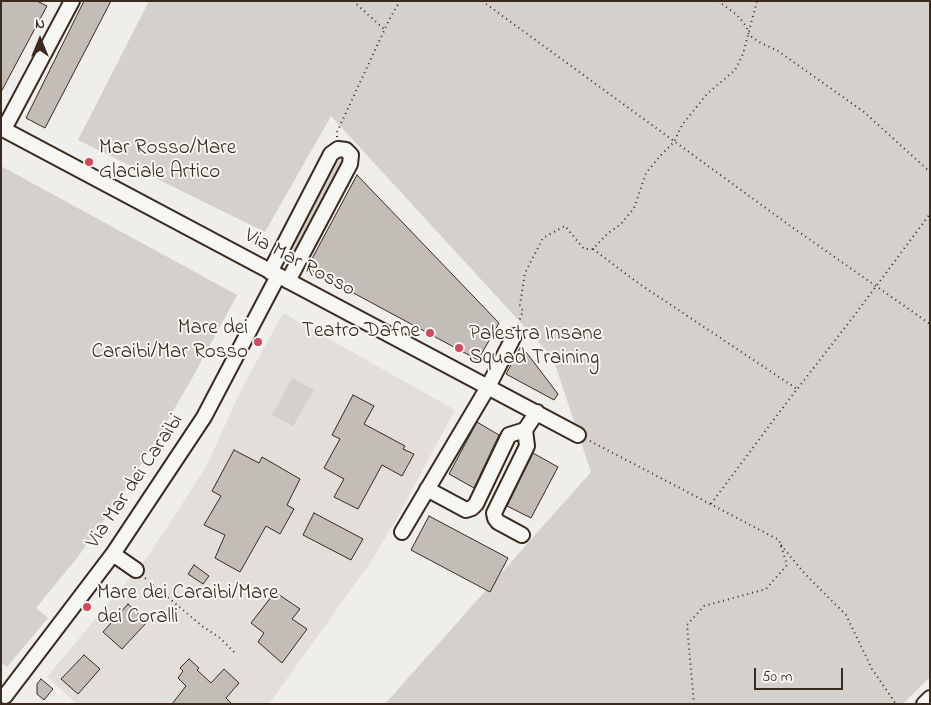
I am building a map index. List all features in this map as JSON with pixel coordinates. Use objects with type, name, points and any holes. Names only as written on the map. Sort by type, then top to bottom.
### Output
[{"type":"street","points":[[3,128],[72,1]]},
{"type":"street","name":"Via Mar Rosso","points":[[3,128],[578,435]]},
{"type":"street","name":"Via Mar dei Caraibi","points":[[6,697],[113,554],[208,411],[278,276],[331,154],[338,149],[346,150],[351,156],[350,164],[278,276]]},
{"type":"street","points":[[402,532],[488,387],[514,336]]},
{"type":"street","points":[[522,535],[498,522],[494,518],[494,513],[527,446],[525,430],[537,412]]},
{"type":"street","points":[[427,489],[466,510],[472,508],[476,504],[509,434],[525,430]]},
{"type":"street","points":[[113,554],[136,570]]},
{"type":"street","points":[[924,704],[930,698]]},
{"type":"path","points":[[353,1],[385,30]]},
{"type":"path","points":[[338,149],[337,132],[400,1]]},
{"type":"path","points":[[482,1],[674,142],[930,324]]},
{"type":"path","points":[[718,1],[742,21],[749,35],[778,51],[864,112],[930,172]]},
{"type":"path","points":[[593,249],[607,234],[621,224],[634,208],[646,173],[674,142],[682,125],[707,94],[735,70],[743,54],[758,1]]},
{"type":"path","points":[[711,504],[930,214]]},
{"type":"path","points":[[514,336],[523,311],[520,305],[525,273],[543,238],[565,226],[584,249],[593,249],[638,283],[798,389]]},
{"type":"path","points":[[578,435],[779,540],[787,565],[766,588],[704,606],[687,625],[694,704]]},
{"type":"path","points":[[777,540],[805,574],[846,615],[872,669],[896,704]]},
{"type":"path","points":[[136,570],[202,626],[220,638],[235,653]]},
{"type":"shaded area","points":[[149,1],[930,1],[930,677],[903,704],[385,704],[591,472],[553,358],[331,116],[265,232],[78,140]]},
{"type":"shaded area","points":[[341,156],[344,156],[345,160],[293,256],[290,258],[288,254]]},
{"type":"shaded area","points":[[1,166],[237,295],[157,439],[121,496],[77,558],[36,608],[48,618],[7,667],[1,663]]},
{"type":"shaded area","points":[[283,313],[455,410],[397,518],[370,563],[269,704],[77,704],[47,677],[147,557],[175,515],[207,465],[239,394]]},
{"type":"shaded area","points":[[292,378],[314,390],[293,426],[272,415]]},
{"type":"building","points":[[1,1],[37,1],[47,6],[1,92]]},
{"type":"building","points":[[84,1],[111,1],[45,128],[26,118]]},
{"type":"building","points":[[357,175],[499,323],[478,360],[307,268]]},
{"type":"building","points":[[520,348],[526,352],[558,394],[554,400],[506,374]]},
{"type":"building","points":[[353,395],[374,406],[364,424],[405,446],[403,449],[414,454],[402,476],[382,465],[358,509],[334,497],[344,479],[324,468],[340,439],[332,435]]},
{"type":"building","points":[[477,422],[499,435],[474,488],[449,474]]},
{"type":"building","points":[[234,450],[259,463],[262,457],[300,479],[287,505],[294,509],[280,534],[266,526],[240,572],[215,558],[225,535],[204,525],[221,496],[212,491]]},
{"type":"building","points":[[533,453],[558,467],[531,518],[507,506]]},
{"type":"building","points":[[314,513],[363,539],[351,560],[303,535]]},
{"type":"building","points":[[429,516],[508,558],[490,592],[411,550]]},
{"type":"building","points":[[194,565],[209,576],[203,584],[188,574]]},
{"type":"building","points":[[275,592],[300,609],[292,619],[307,629],[282,663],[258,642],[264,633],[251,623]]},
{"type":"building","points":[[128,604],[147,622],[122,649],[103,632]]},
{"type":"building","points":[[84,655],[100,669],[78,694],[61,679]]},
{"type":"building","points":[[189,659],[199,668],[197,670],[211,683],[224,669],[239,683],[226,698],[232,704],[172,704],[186,686],[178,678],[183,671],[180,668]]},
{"type":"building","points":[[41,679],[53,689],[44,700],[37,694],[37,684]]},
{"type":"place","name":"Mar Rosso/Mare Glaciale Artico","points":[[89,162]]},
{"type":"place","name":"Teatro Dafne","points":[[430,333]]},
{"type":"place","name":"Mare dei Caraibi/Mar Rosso","points":[[258,342]]},
{"type":"place","name":"Palestra Insane Squad Training","points":[[459,348]]},
{"type":"place","name":"Mare dei Caraibi/Mare dei Coralli","points":[[87,607]]}]
